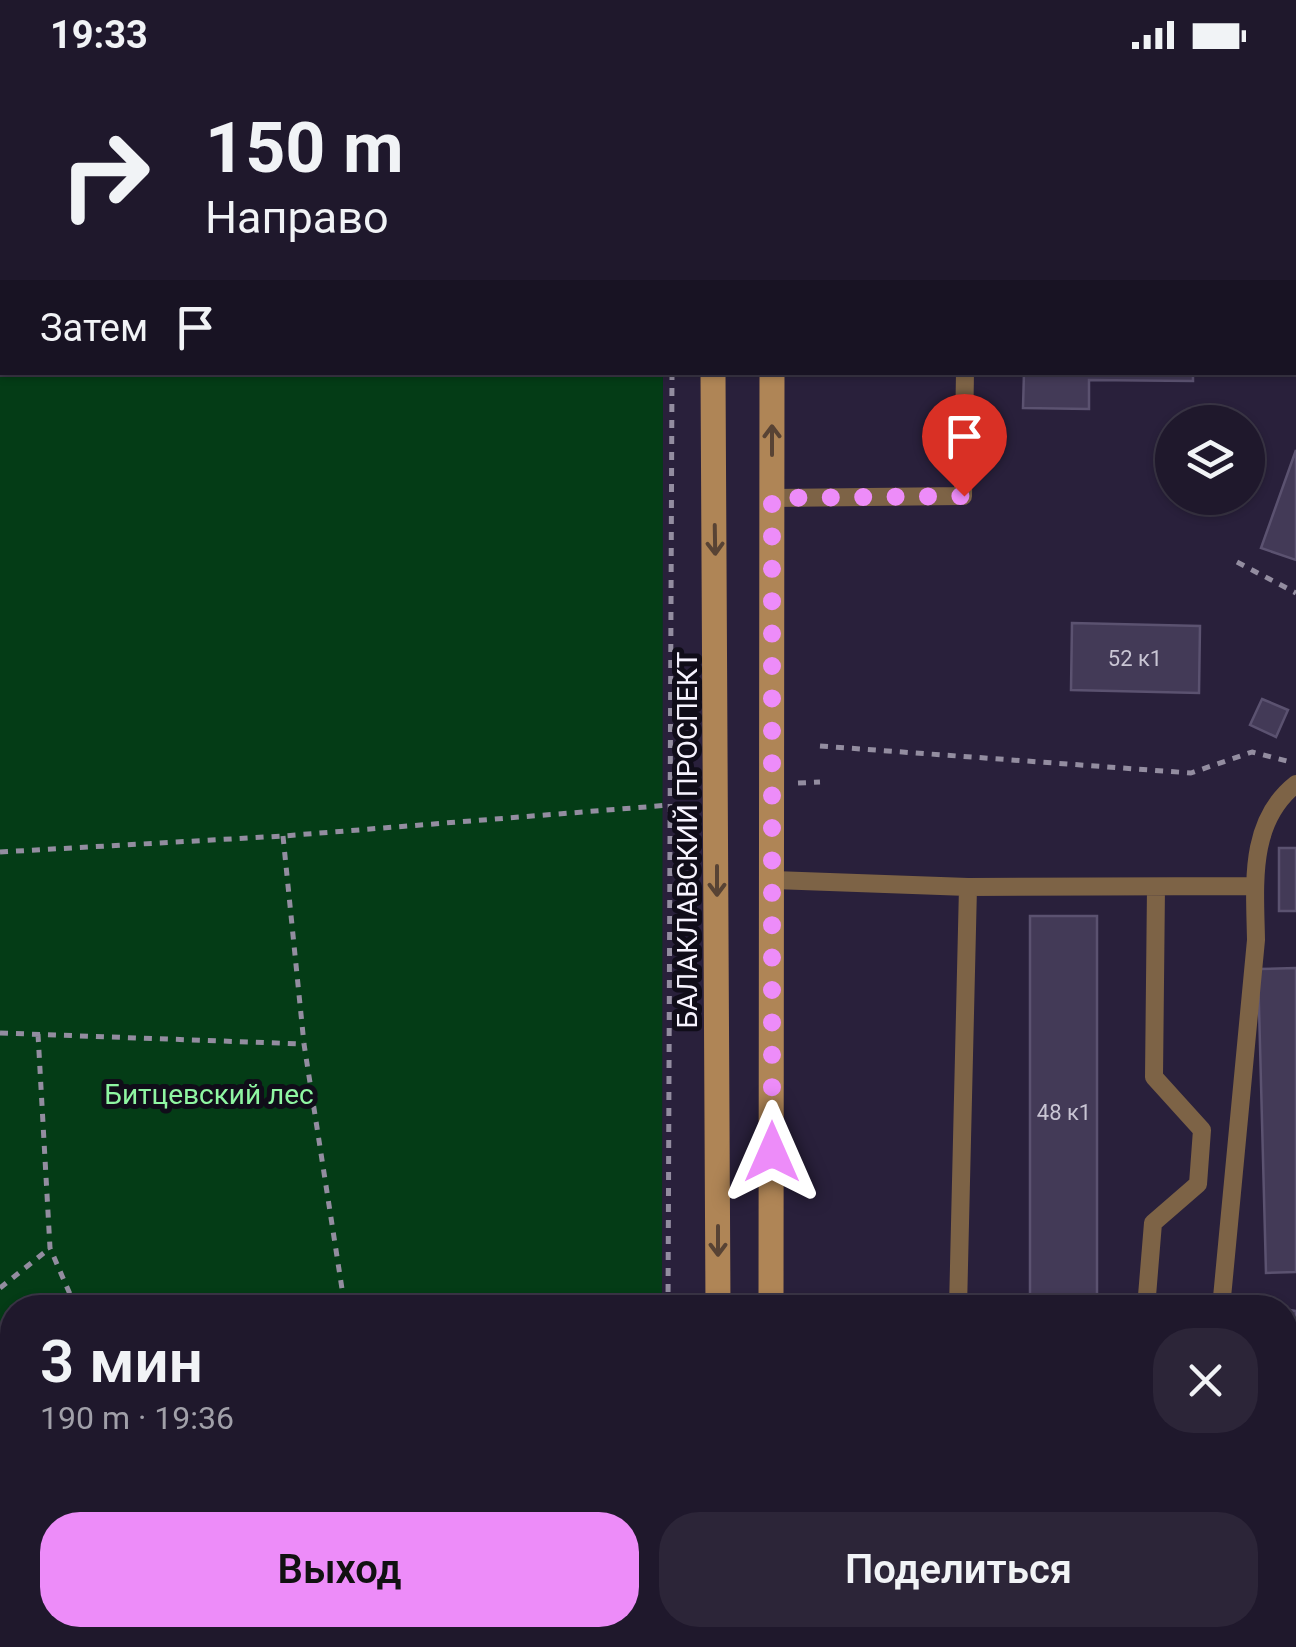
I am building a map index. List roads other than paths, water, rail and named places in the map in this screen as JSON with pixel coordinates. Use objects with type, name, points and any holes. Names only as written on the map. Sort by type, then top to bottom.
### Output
[{"type":"main road","name":"БАЛАКЛАВСКИЙ ПРОСПЕКТ","points":[[713,375],[718,1295]]},
{"type":"main road","points":[[771,1295],[772,375]]},
{"type":"lane","points":[[772,498],[964,496],[965,375]]},
{"type":"lane","points":[[1222,1295],[1256,940],[1255,886],[1261,830],[1276,800],[1296,784]]},
{"type":"lane","points":[[774,880],[968,886],[1255,886]]},
{"type":"lane","points":[[958,1295],[968,886]]},
{"type":"lane","points":[[1147,1295],[1153,1223],[1198,1184],[1202,1130],[1154,1077],[1156,886]]},
{"type":"park label","name":"Битцевский лес","points":[[209,1094]]}]
